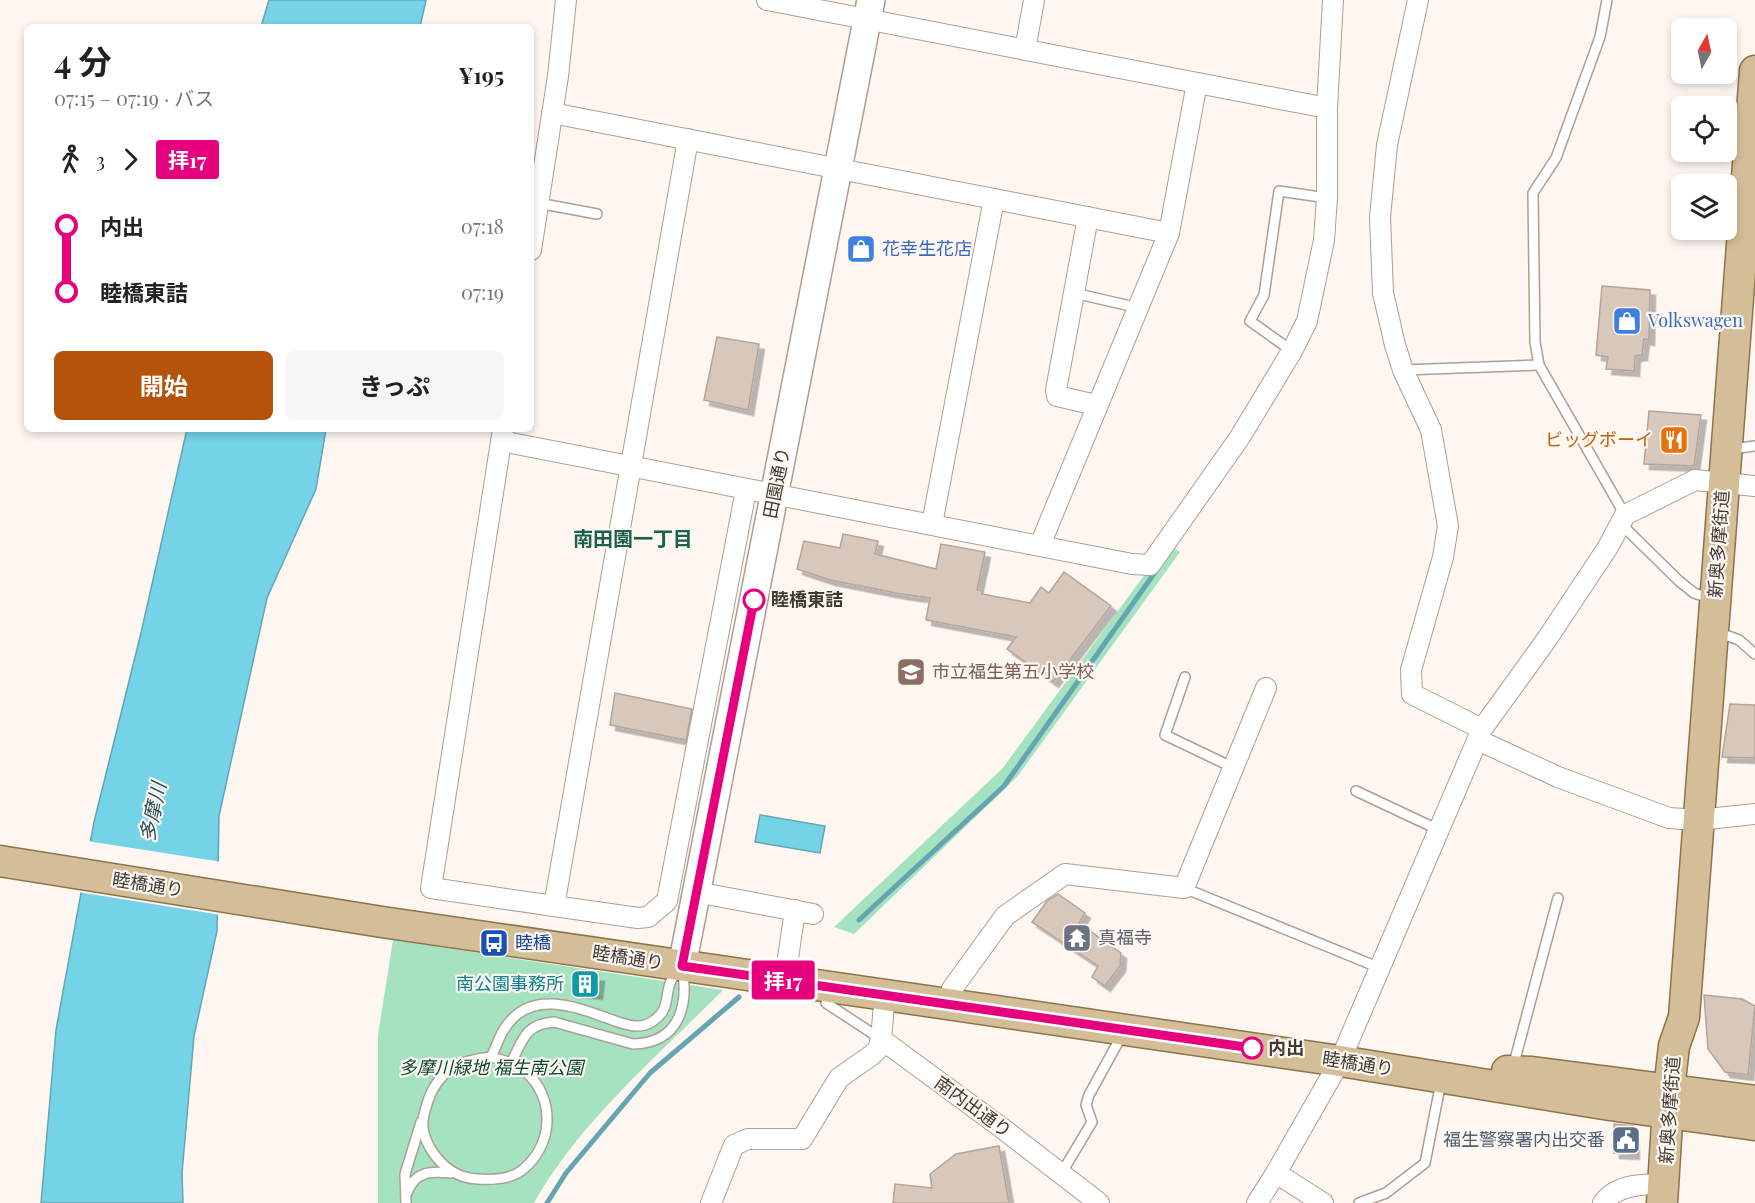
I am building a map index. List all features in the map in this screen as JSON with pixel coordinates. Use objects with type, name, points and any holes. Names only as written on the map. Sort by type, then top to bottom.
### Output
[{"type":"main road","name":"新奥多摩街道","points":[[1668,1197],[1678,1102],[1674,1046],[1684,1017],[1723,483],[1741,448],[1755,71]]},
{"type":"main road","name":"睦橋通り","points":[[0,844],[382,914]]},
{"type":"main road","name":"睦橋通り","points":[[0,861],[684,958],[885,994],[1124,1030],[1344,1054],[1442,1077],[1510,1081]]},
{"type":"main road","name":"睦橋通り","points":[[684,958],[787,965],[952,988],[1510,1081],[1678,1102],[1755,1101]]},
{"type":"main road","name":"睦橋通り","points":[[1678,1102],[1755,1125]]},
{"type":"street","points":[[534,230],[566,0]]},
{"type":"street","points":[[772,0],[869,10],[1025,50],[1327,108]]},
{"type":"street","points":[[1025,50],[1034,0]]},
{"type":"street","points":[[746,490],[667,901],[648,917],[638,918],[431,888],[502,435],[631,466],[746,490],[1150,566],[1240,437],[1292,351],[1307,321],[1324,240],[1327,198],[1327,108],[1333,0]]},
{"type":"street","points":[[1418,0],[1387,145],[1380,217],[1383,293],[1403,370],[1431,430],[1448,526],[1443,557],[1412,670],[1412,694],[1558,777],[1669,818],[1698,820],[1755,814]]},
{"type":"street","name":"田園通り","points":[[684,958],[869,10]]},
{"type":"street","points":[[1040,545],[1169,233],[1197,83]]},
{"type":"street","points":[[552,112],[1169,233]]},
{"type":"street","points":[[554,906],[688,139]]},
{"type":"street","points":[[932,524],[994,199]]},
{"type":"street","points":[[1088,217],[1056,390],[1057,396],[1096,405]]},
{"type":"street","points":[[1257,1203],[1344,1054],[1480,734],[1608,547],[1622,519],[1692,481],[1755,486]]},
{"type":"street","points":[[952,988],[1005,916],[1065,874],[1184,888],[1266,688]]},
{"type":"street","points":[[696,892],[804,912],[787,965]]},
{"type":"street","points":[[711,1203],[734,1145],[748,1139],[802,1139],[839,1078],[878,1049],[881,1040],[885,994]]},
{"type":"street","name":"南内出通り","points":[[881,1040],[1099,1203]]},
{"type":"street","points":[[1276,1173],[1323,1203]]},
{"type":"street","points":[[1605,1201],[1620,1190],[1639,1184],[1668,1197]]},
{"type":"lane","points":[[1607,0],[1600,37],[1556,158],[1533,193],[1535,342],[1539,365],[1622,519],[1679,581],[1694,592],[1715,600]]},
{"type":"lane","points":[[1292,351],[1250,321],[1264,295],[1278,191],[1327,198]]},
{"type":"lane","points":[[538,203],[597,214]]},
{"type":"lane","points":[[1073,293],[1139,308]]},
{"type":"lane","points":[[1403,370],[1539,365]]},
{"type":"lane","points":[[1712,630],[1739,640],[1755,654]]},
{"type":"lane","points":[[1185,677],[1165,735],[1234,768]]},
{"type":"lane","points":[[1356,791],[1439,830]]},
{"type":"lane","points":[[1184,888],[1380,968]]},
{"type":"lane","points":[[1510,1081],[1558,898]]},
{"type":"lane","points":[[491,1057],[505,1028],[516,1015],[540,1003],[572,1006],[636,1026],[652,1022],[664,1010],[670,982],[684,958]]},
{"type":"lane","points":[[511,1063],[527,1032],[547,1022],[570,1026],[633,1044],[643,1044],[659,1039],[674,1026],[682,1013],[686,984],[684,958]]},
{"type":"lane","points":[[826,1003],[881,1040]]},
{"type":"lane","points":[[1062,1174],[1092,1122],[1086,1105],[1089,1095],[1124,1030]]},
{"type":"lane","points":[[491,1057],[524,1070],[532,1078],[546,1106],[548,1119],[547,1129],[535,1157],[520,1172],[488,1180],[473,1179],[452,1173],[425,1172],[417,1177],[408,1190],[406,1201],[405,1174],[430,1093],[443,1075],[462,1063],[491,1057]]},
{"type":"lane","points":[[1359,1203],[1386,1193],[1425,1163],[1442,1077]]},
{"type":"lane","points":[[421,1122],[428,1144],[435,1156],[452,1173]]},
{"type":"green space","points":[[1167,544],[1180,552],[1017,777],[854,934],[834,927],[1002,769]]},
{"type":"green space","name":"多摩川緑地 福生南公園","points":[[393,940],[723,990],[621,1090],[597,1117],[574,1144],[534,1203],[378,1203],[378,1035]]},
{"type":"water","points":[[269,0],[426,0],[421,24],[262,24]]},
{"type":"water","name":"多摩川","points":[[186,432],[326,432],[316,489],[267,598],[219,816],[217,931],[194,1036],[182,1173],[183,1203],[41,1203],[56,1030],[94,822],[141,633]]},
{"type":"water","points":[[760,815],[825,826],[820,853],[755,842]]},
{"type":"pier","points":[[87,841],[222,862],[221,915],[78,892]]},
{"type":"building","points":[[1602,286],[1650,290],[1649,340],[1644,339],[1642,355],[1635,356],[1634,371],[1606,369],[1608,357],[1596,355]]},
{"type":"building","points":[[717,337],[759,344],[748,410],[704,400]]},
{"type":"building","points":[[1649,411],[1701,415],[1694,466],[1644,464]]},
{"type":"building","points":[[843,534],[878,541],[875,554],[936,569],[941,544],[985,552],[977,590],[983,591],[982,594],[1030,603],[1041,587],[1049,593],[1064,572],[1111,606],[1053,682],[1007,649],[1016,637],[926,620],[930,598],[830,580],[797,569],[804,541],[840,548]]},
{"type":"building","points":[[615,693],[692,709],[686,740],[610,725]]},
{"type":"building","points":[[1730,704],[1755,705],[1755,758],[1722,757]]},
{"type":"building","name":"真福寺","points":[[1058,894],[1085,913],[1079,923],[1121,953],[1120,966],[1105,986],[1092,977],[1098,966],[1032,922],[1047,901]]},
{"type":"building","name":"南公園事務所","points":[[573,974],[599,976],[597,994],[571,991]]},
{"type":"building","points":[[1704,995],[1742,999],[1755,1006],[1748,1075],[1725,1072],[1708,1049]]},
{"type":"building","points":[[1614,1124],[1633,1126],[1634,1154],[1614,1153]]},
{"type":"building","points":[[999,1146],[1009,1203],[893,1203],[895,1184],[932,1188],[930,1174],[956,1154]]},
{"type":"waterway","points":[[859,920],[1004,786],[1158,568]]},
{"type":"waterway","points":[[547,1203],[566,1173],[650,1073],[739,997]]},
{"type":"bus line","name":"拝17","points":[[754,600],[682,966],[1252,1048]]},
{"type":"place","name":"花幸生花店","points":[[861,249]]},
{"type":"place","name":"Volkswagen","points":[[1627,321]]},
{"type":"place","name":"ビッグボーイ","points":[[1674,440]]},
{"type":"place","name":"睦橋東詰","points":[[754,600]]},
{"type":"place","name":"市立福生第五小学校","points":[[911,672]]},
{"type":"place","name":"真福寺","points":[[1077,938]]},
{"type":"place","name":"睦橋","points":[[494,943]]},
{"type":"place","name":"南公園事務所","points":[[585,984]]},
{"type":"place","name":"内出","points":[[1252,1048]]},
{"type":"place","name":"福生警察署内出交番","points":[[1626,1140]]},
{"type":"district","name":"南田園一丁目","points":[[633,539]]}]
